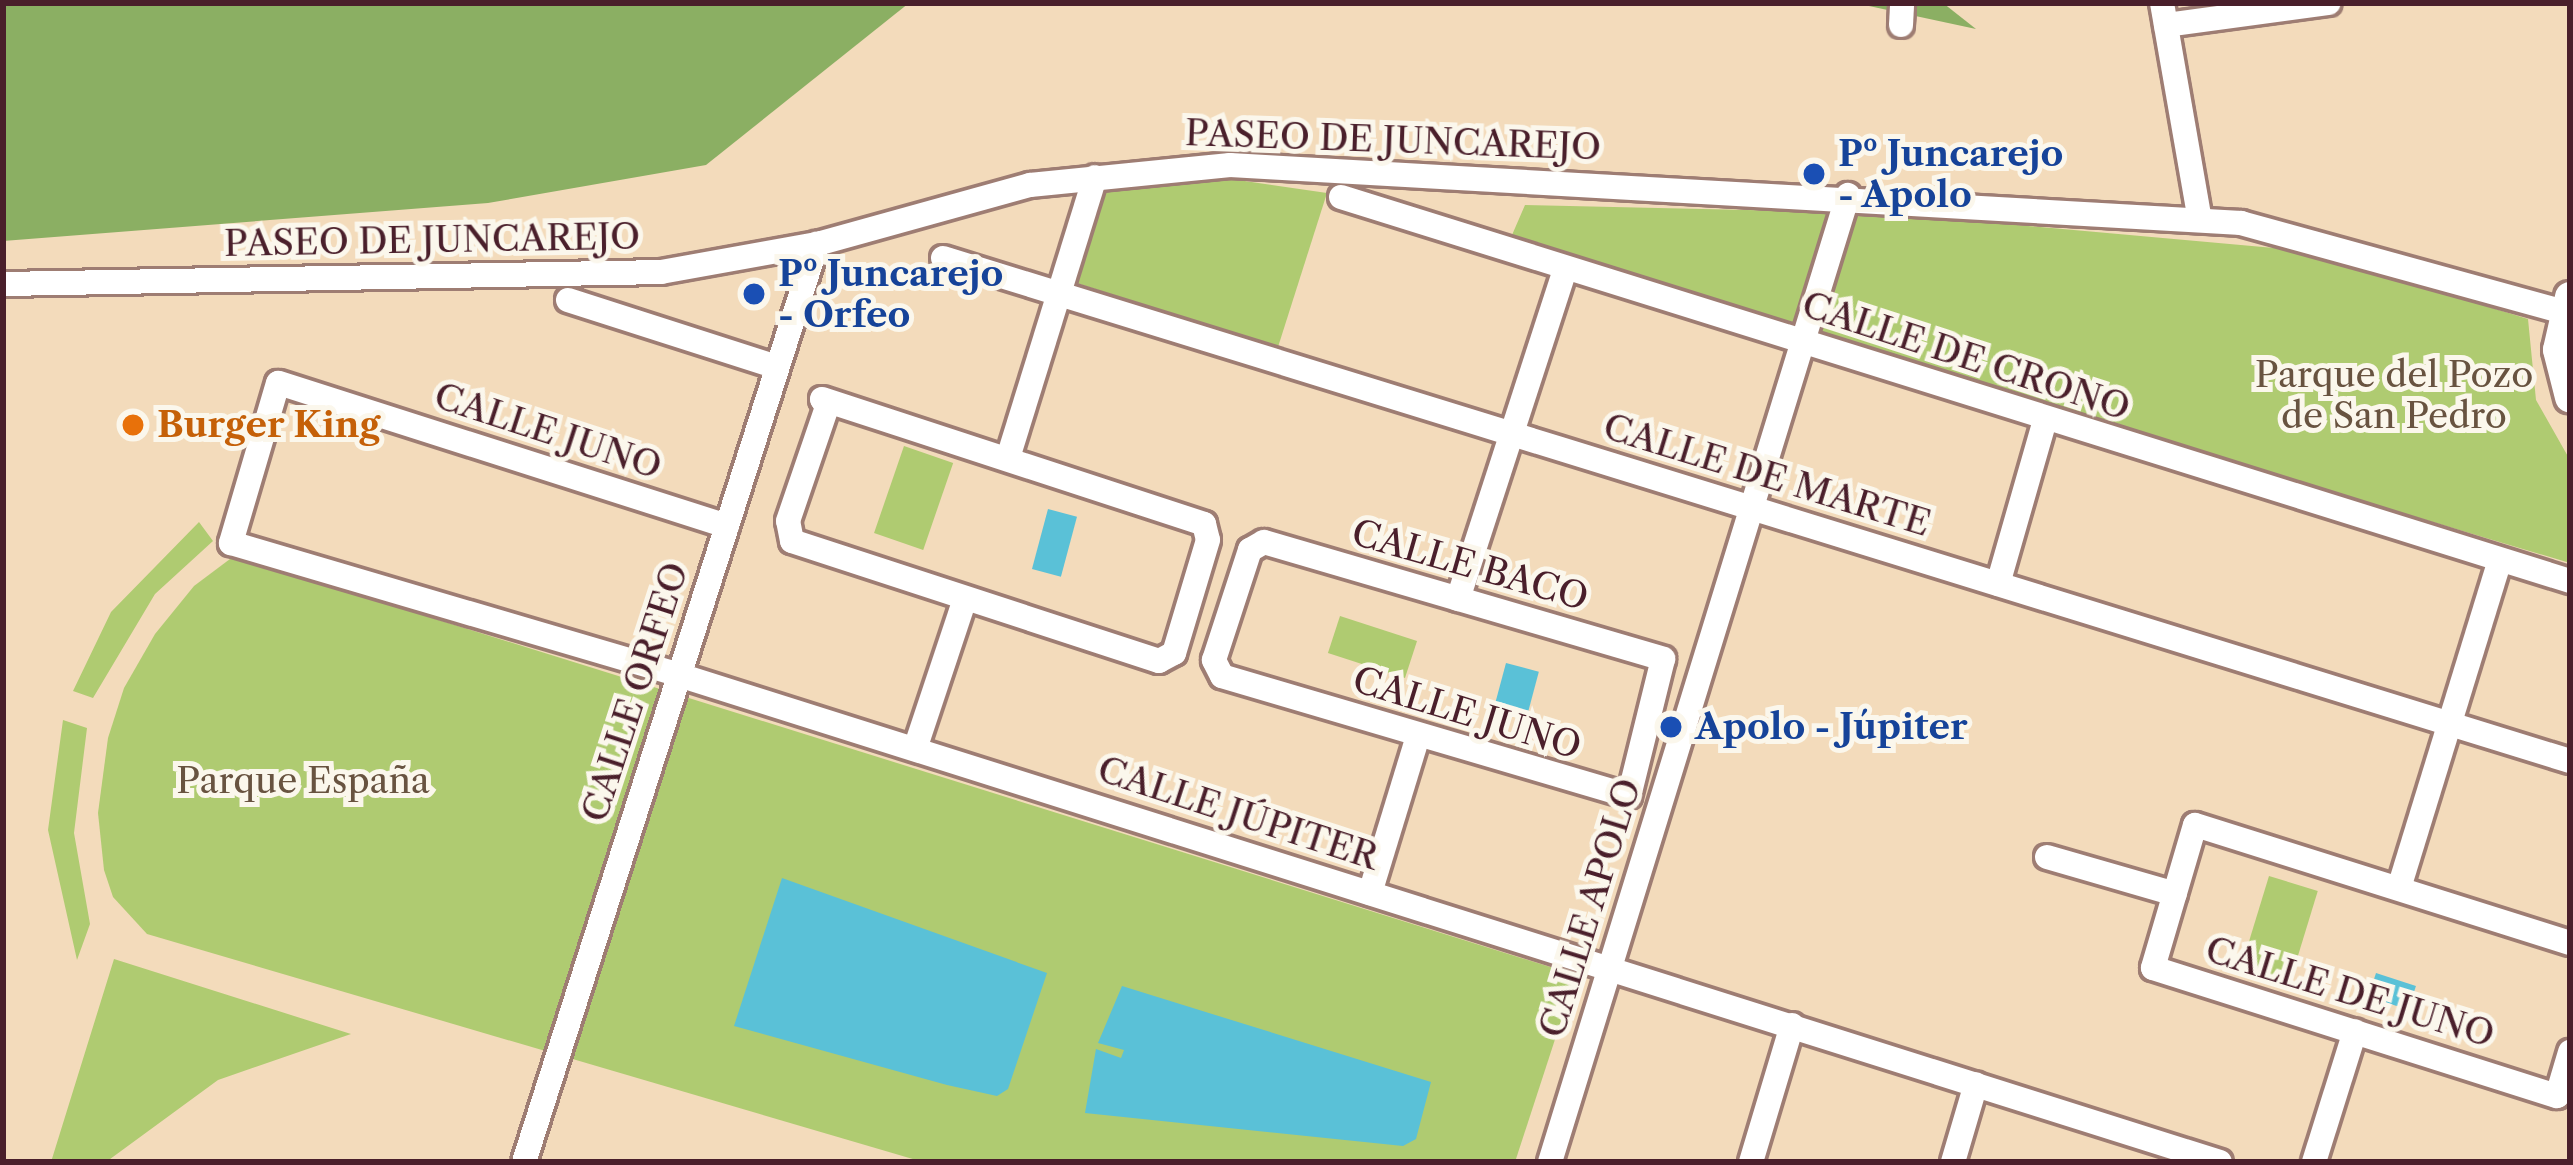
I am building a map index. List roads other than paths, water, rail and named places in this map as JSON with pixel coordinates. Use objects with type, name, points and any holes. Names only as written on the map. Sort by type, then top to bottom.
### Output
[{"type":"street","points":[[2200,220],[2164,14],[2329,3]]},
{"type":"street","name":"PASEO DE JUNCAREJO","points":[[3,284],[582,279],[718,266],[817,244],[956,200],[1095,177],[1230,165],[1848,195],[2200,220],[2287,230],[2567,305]]},
{"type":"street","points":[[1008,458],[1095,177]]},
{"type":"street","name":"CALLE APOLO","points":[[1550,1162],[1848,195]]},
{"type":"street","name":"CALLE DE CRONO","points":[[1341,197],[2570,581]]},
{"type":"street","name":"CALLE ORFEO","points":[[524,1162],[817,244]]},
{"type":"street","name":"CALLE DE MARTE","points":[[943,258],[2570,761]]},
{"type":"street","points":[[1458,599],[1565,269]]},
{"type":"street","points":[[568,300],[777,367]]},
{"type":"street","points":[[2567,305],[2558,350],[2570,397]]},
{"type":"street","name":"CALLE JUNO","points":[[231,543],[278,383],[727,526]]},
{"type":"street","points":[[822,399],[1008,458],[1194,519],[1208,540],[1174,653],[1159,661],[791,541],[788,520],[826,407],[822,399]]},
{"type":"street","points":[[1998,584],[2045,420]]},
{"type":"street","name":"CALLE BACO","points":[[1222,676],[1214,659],[1250,550],[1264,542],[1656,656]]},
{"type":"street","name":"CALLE JÚPITER","points":[[231,543],[679,675],[2220,1162]]},
{"type":"street","points":[[2500,560],[2399,888],[2570,943]]},
{"type":"street","points":[[915,749],[965,599]]},
{"type":"street","name":"CALLE APOLO","points":[[1622,799],[1632,788],[1665,673],[1656,656]]},
{"type":"street","name":"CALLE JUNO","points":[[1222,676],[1622,799]]},
{"type":"street","points":[[1370,893],[1418,736]]},
{"type":"street","name":"CALLE DE JUNO","points":[[2399,888],[2195,825],[2153,968],[2557,1096],[2570,1052]]},
{"type":"street","points":[[2047,857],[2175,894]]},
{"type":"street","points":[[1751,1162],[1792,1025]]},
{"type":"street","points":[[2314,1162],[2355,1030]]},
{"type":"street","points":[[1953,1162],[1976,1084]]},
{"type":"water","points":[[1048,509],[1077,517],[1061,577],[1032,569]]},
{"type":"water","points":[[1506,663],[1539,672],[1526,719],[1493,710]]},
{"type":"water","points":[[782,878],[1047,973],[1008,1089],[997,1096],[947,1085],[734,1026]]},
{"type":"water","points":[[2376,973],[2416,986],[2408,1010],[2368,997]]},
{"type":"water","points":[[1122,986],[1431,1082],[1416,1139],[1403,1146],[1085,1113],[1096,1049],[1121,1058],[1124,1050],[1098,1043]]},
{"type":"place","name":"Pº Juncarejo - Apolo","points":[[1814,174]]},
{"type":"place","name":"Pº Juncarejo - Orfeo","points":[[754,294]]},
{"type":"place","name":"Burger King","points":[[133,425]]},
{"type":"place","name":"Apolo - Júpiter","points":[[1671,727]]},
{"type":"park label","name":"Parque del Pozo de San Pedro","points":[[2394,394]]},
{"type":"park label","name":"Parque España","points":[[303,781]]}]
